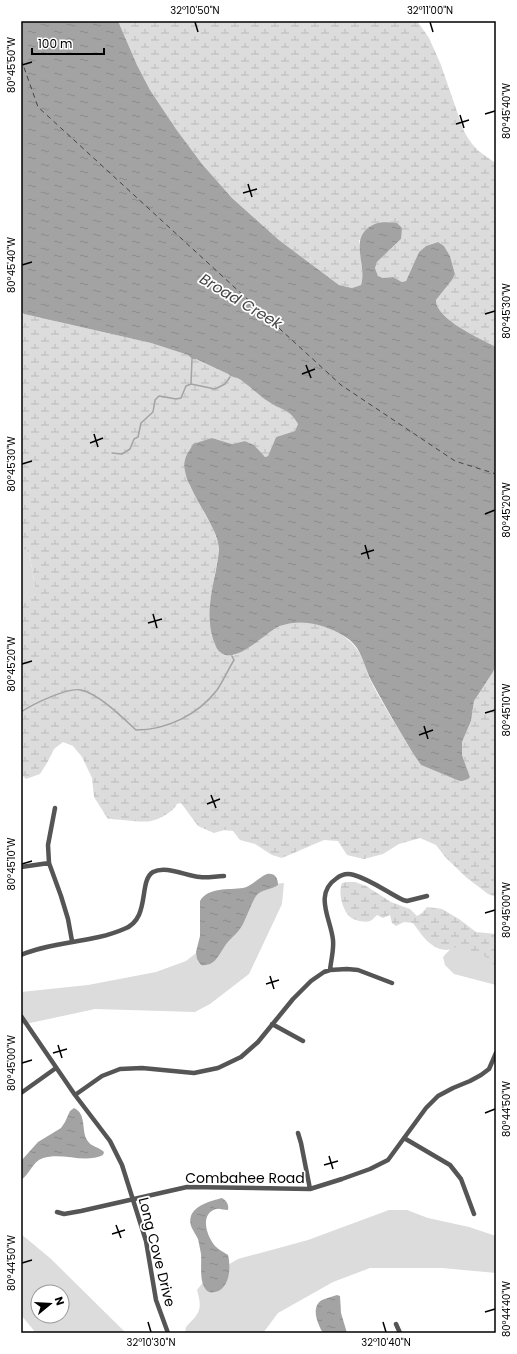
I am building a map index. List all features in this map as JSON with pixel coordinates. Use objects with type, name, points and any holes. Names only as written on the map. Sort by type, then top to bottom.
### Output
[{"type":"street","points":[[55,808],[48,845],[48,863],[61,896],[68,919],[72,941]]},
{"type":"street","points":[[21,867],[48,863]]},
{"type":"street","points":[[21,955],[35,949],[106,935],[125,929],[132,925],[142,908],[148,877],[154,872],[162,869],[202,878],[224,876]]},
{"type":"street","points":[[330,970],[334,946],[324,896],[335,879],[344,874],[355,875],[407,901],[427,896]]},
{"type":"street","points":[[75,1095],[102,1076],[120,1069],[142,1068],[194,1073],[218,1068],[241,1057],[258,1042],[293,999],[311,981],[324,972],[330,970],[358,970],[392,983]]},
{"type":"street","name":"Long Cove Drive","points":[[21,1016],[75,1095],[110,1141],[122,1166],[146,1241],[156,1300],[168,1333]]},
{"type":"street","points":[[272,1024],[303,1041]]},
{"type":"street","name":"Combahee Road","points":[[57,1212],[64,1214],[81,1211],[187,1187],[310,1189],[342,1180],[388,1160],[426,1108],[438,1096],[481,1075],[489,1069],[496,1053]]},
{"type":"street","points":[[21,1093],[56,1068]]},
{"type":"street","points":[[298,1133],[310,1189]]},
{"type":"street","points":[[404,1138],[450,1165],[461,1179],[474,1214]]},
{"type":"street","points":[[396,1324],[400,1333]]},
{"type":"green space","points":[[118,21],[417,21],[429,38],[441,65],[466,135],[476,149],[496,163],[496,347],[460,328],[443,314],[438,307],[436,300],[455,274],[450,256],[444,246],[438,242],[426,246],[419,252],[406,281],[402,282],[393,277],[383,278],[378,276],[375,268],[377,262],[401,239],[359,240],[363,278],[361,285],[352,288],[339,285],[279,240],[232,198],[202,164],[176,129],[150,90],[137,65]]},
{"type":"green space","points":[[24,314],[151,343],[188,355],[192,359],[196,359],[242,380],[265,400],[289,412],[295,419],[298,424],[295,431],[276,437],[268,456],[264,457],[254,445],[245,441],[232,444],[212,438],[189,485],[213,528],[218,543],[218,556],[210,602],[233,656],[278,627],[294,622],[319,625],[344,636],[358,651],[372,684],[421,765],[457,780],[470,777],[462,755],[462,742],[471,721],[474,701],[493,672],[496,664],[496,897],[488,894],[467,878],[446,858],[436,845],[420,838],[399,844],[383,854],[364,859],[347,855],[338,841],[324,840],[282,858],[272,855],[255,844],[240,840],[233,831],[224,830],[214,833],[198,826],[181,803],[177,804],[173,810],[166,815],[151,821],[142,822],[108,819],[94,797],[92,778],[82,757],[73,746],[63,742],[54,749],[40,774],[26,779],[21,774],[21,602],[32,599],[35,594],[30,556],[26,550],[21,549],[21,315]]},
{"type":"green space","points":[[21,549],[26,550],[30,556],[35,594],[32,600],[21,602]]},
{"type":"green space","points":[[355,882],[366,886],[391,902],[410,909],[417,916],[427,907],[442,909],[459,919],[476,932],[496,934],[496,967],[481,954],[467,954],[461,949],[457,948],[447,950],[436,947],[427,941],[413,923],[404,922],[396,926],[392,923],[390,915],[383,918],[377,915],[368,922],[353,919],[344,909],[341,900],[340,891],[342,883]]},
{"type":"green space","points":[[284,883],[282,904],[249,974],[210,1004],[195,1012],[95,1009],[21,1025],[21,992],[88,985],[156,972],[186,961],[210,942],[263,885]]},
{"type":"green space","points":[[457,942],[496,949],[496,985],[454,974],[445,965],[443,957]]},
{"type":"green space","points":[[389,1210],[407,1210],[428,1218],[469,1227],[496,1236],[496,1273],[442,1268],[370,1268],[333,1282],[278,1313],[263,1333],[185,1333],[186,1327],[199,1311],[200,1303],[197,1290],[207,1277],[238,1259],[308,1240]]},
{"type":"green space","points":[[21,1234],[50,1258],[126,1333],[36,1333],[21,1315]]},
{"type":"water","name":"Broad Creek","points":[[21,21],[118,21],[137,65],[150,90],[202,164],[232,198],[279,240],[339,285],[352,288],[361,285],[362,270],[360,241],[362,234],[370,226],[377,223],[397,223],[402,228],[401,239],[377,262],[375,268],[378,276],[383,278],[393,277],[402,282],[406,281],[419,252],[426,246],[438,242],[444,246],[450,256],[455,274],[436,300],[438,307],[443,314],[460,328],[496,347],[496,664],[493,672],[474,701],[471,721],[462,742],[462,755],[470,777],[468,779],[462,781],[457,780],[421,765],[378,693],[357,648],[338,632],[312,623],[299,622],[286,624],[274,629],[242,652],[234,655],[227,655],[220,652],[218,649],[213,639],[211,630],[210,613],[211,596],[219,550],[218,543],[210,523],[187,479],[185,460],[187,454],[193,444],[212,438],[232,444],[245,441],[254,445],[265,457],[268,456],[276,437],[295,431],[298,424],[292,415],[265,400],[238,378],[196,359],[192,359],[188,355],[151,343],[24,314],[21,312]]},
{"type":"water","points":[[267,874],[276,876],[278,885],[256,896],[245,921],[238,932],[227,943],[214,962],[201,965],[197,959],[196,952],[200,936],[200,901],[208,893],[225,889],[243,888]]},
{"type":"water","points":[[74,1108],[81,1114],[87,1140],[104,1152],[103,1155],[88,1158],[58,1156],[43,1158],[36,1162],[27,1175],[21,1180],[21,1161],[38,1142],[61,1128],[70,1111]]},
{"type":"water","points":[[222,1198],[227,1203],[228,1210],[217,1209],[211,1212],[206,1221],[206,1226],[209,1237],[215,1246],[228,1255],[229,1271],[224,1287],[215,1292],[209,1292],[203,1285],[201,1274],[201,1254],[198,1239],[193,1231],[190,1219],[193,1212],[200,1206]]},
{"type":"water","points":[[337,1295],[340,1296],[341,1313],[347,1333],[323,1333],[317,1321],[316,1307],[322,1300]]},
{"type":"waterway","points":[[191,384],[192,359]]},
{"type":"waterway","points":[[112,453],[122,454],[130,449],[134,439],[138,437],[141,423],[153,412],[155,400],[159,396],[176,399],[181,398],[186,386],[191,384],[215,389],[225,384],[230,377]]},
{"type":"waterway","points":[[21,712],[59,694],[68,691],[81,690],[88,692],[103,701],[136,730],[159,727],[181,719],[201,707],[219,687],[234,660],[232,656]]},
{"type":"ferry route","points":[[21,59],[38,107],[341,385],[455,461],[496,474]]}]
